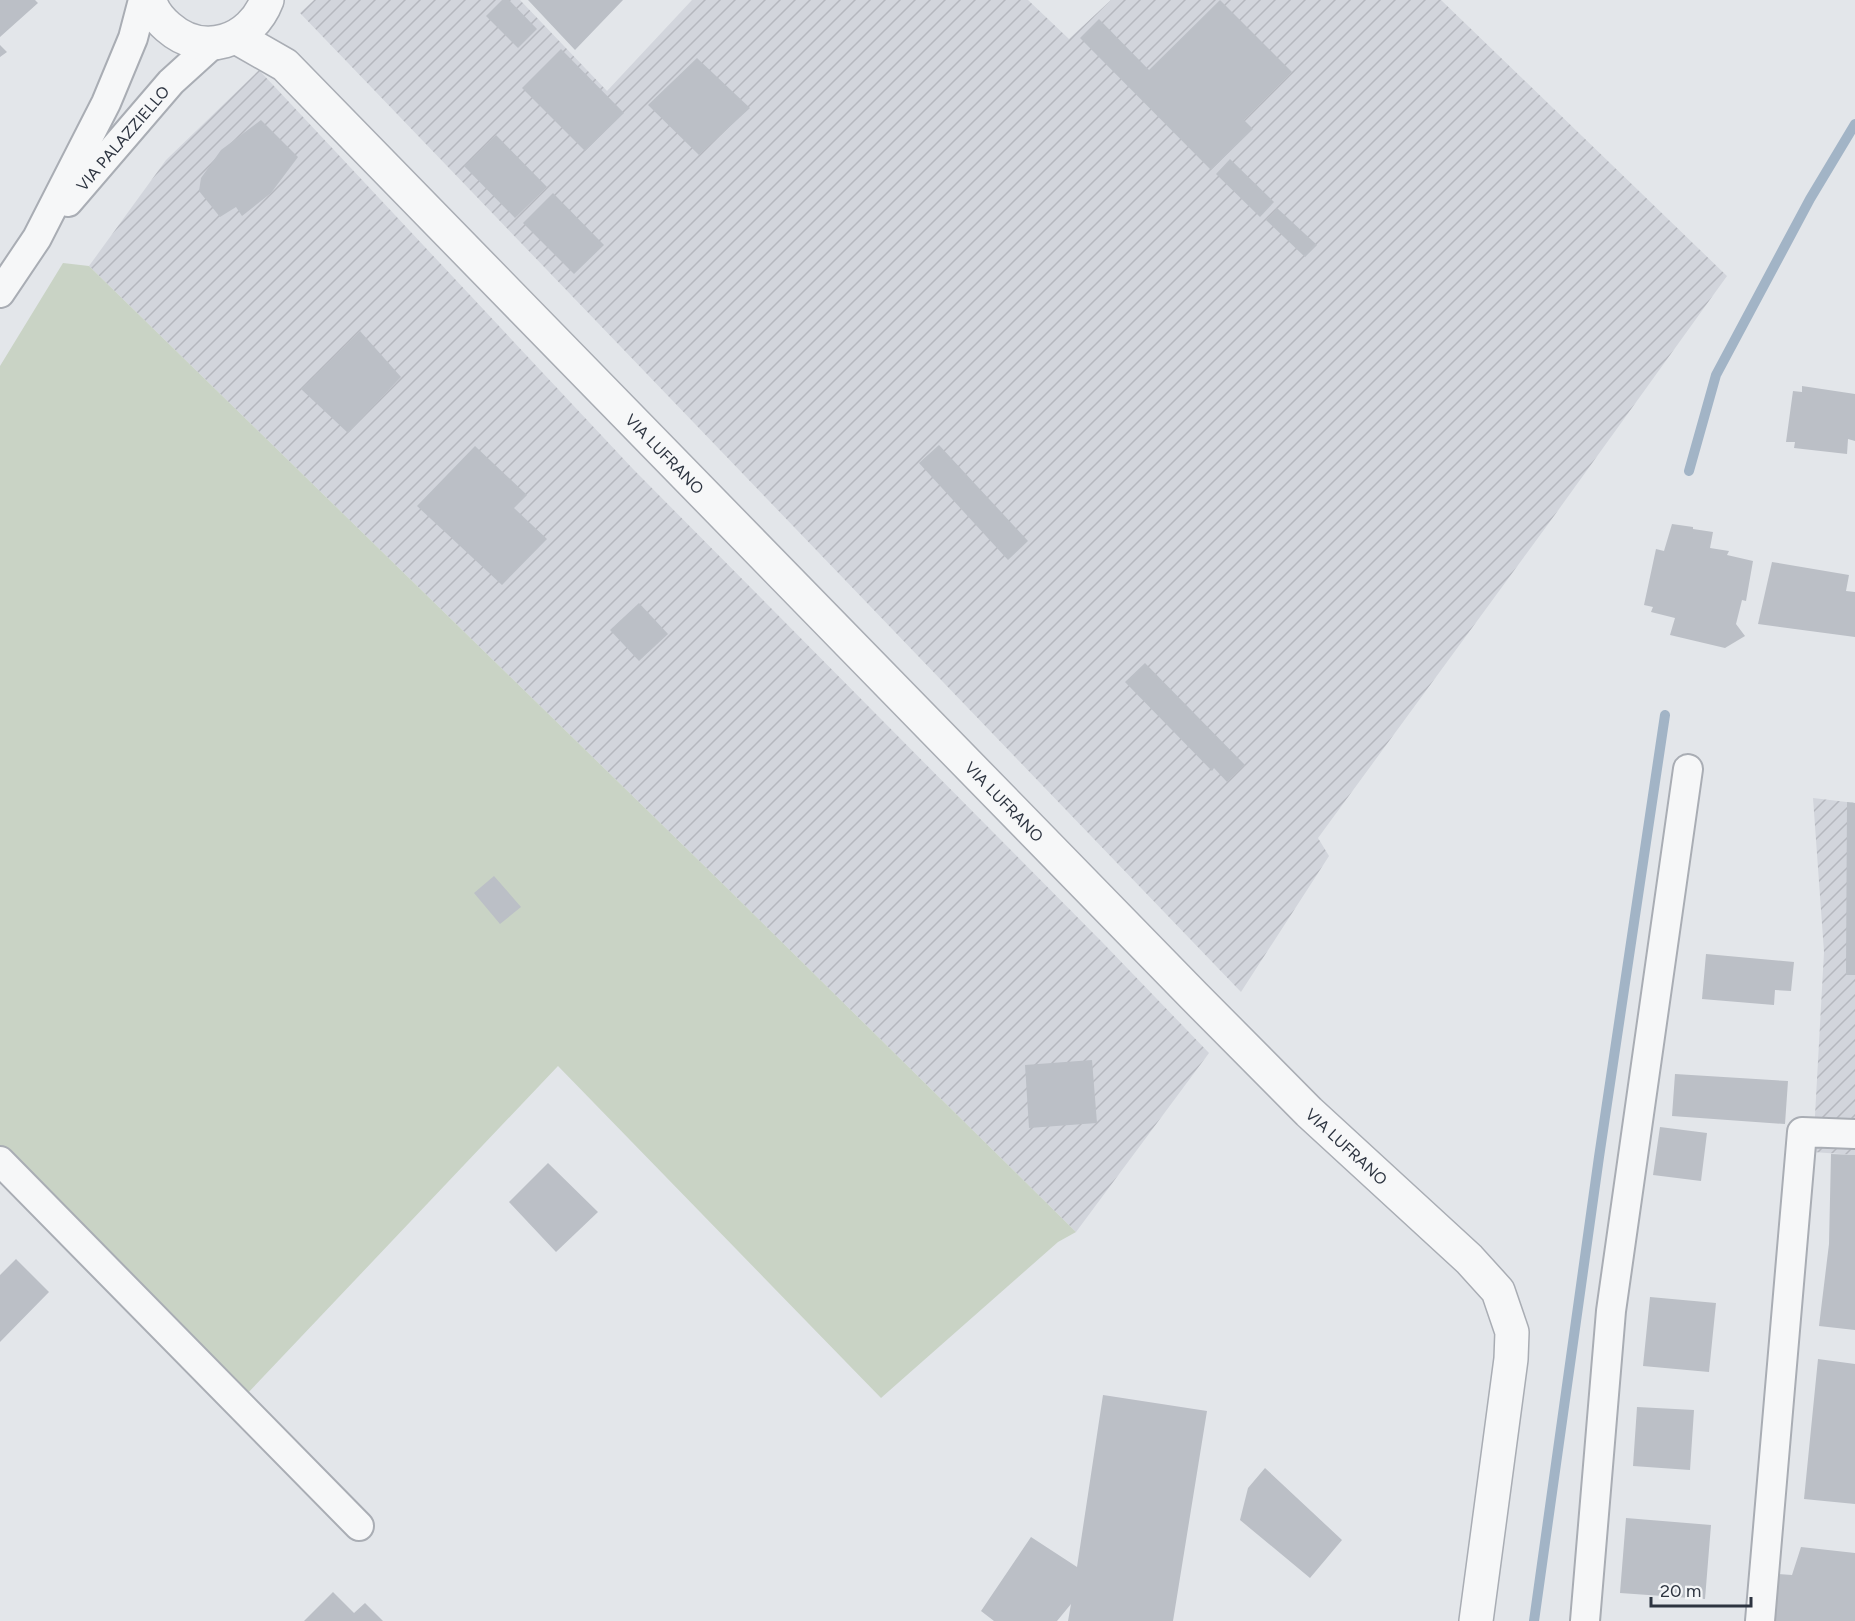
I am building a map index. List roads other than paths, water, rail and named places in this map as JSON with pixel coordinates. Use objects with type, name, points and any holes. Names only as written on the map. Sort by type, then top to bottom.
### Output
[{"type":"street","name":"VIA PALAZZIELLO","points":[[37,238],[106,103],[133,38],[143,0]]},
{"type":"street","name":"VIA LUFRANO","points":[[150,0],[161,21],[176,34],[194,42],[225,40],[285,65],[1194,996],[1310,1112],[1469,1259],[1498,1291],[1512,1332],[1476,1621]]},
{"type":"street","points":[[225,40],[247,30],[256,21],[268,0]]},
{"type":"street","points":[[268,0],[278,26],[285,65]]},
{"type":"street","name":"VIA PALAZZIELLO","points":[[0,293],[37,238],[171,82],[225,40]]},
{"type":"street","points":[[1585,1621],[1611,1311],[1688,769]]},
{"type":"street","points":[[1760,1621],[1802,1132],[1855,1134]]},
{"type":"street","points":[[0,1161],[358,1526]]},
{"type":"waterway","points":[[1689,471],[1716,375],[1810,199],[1855,124]]},
{"type":"waterway","points":[[1534,1621],[1599,1157],[1665,715]]}]
